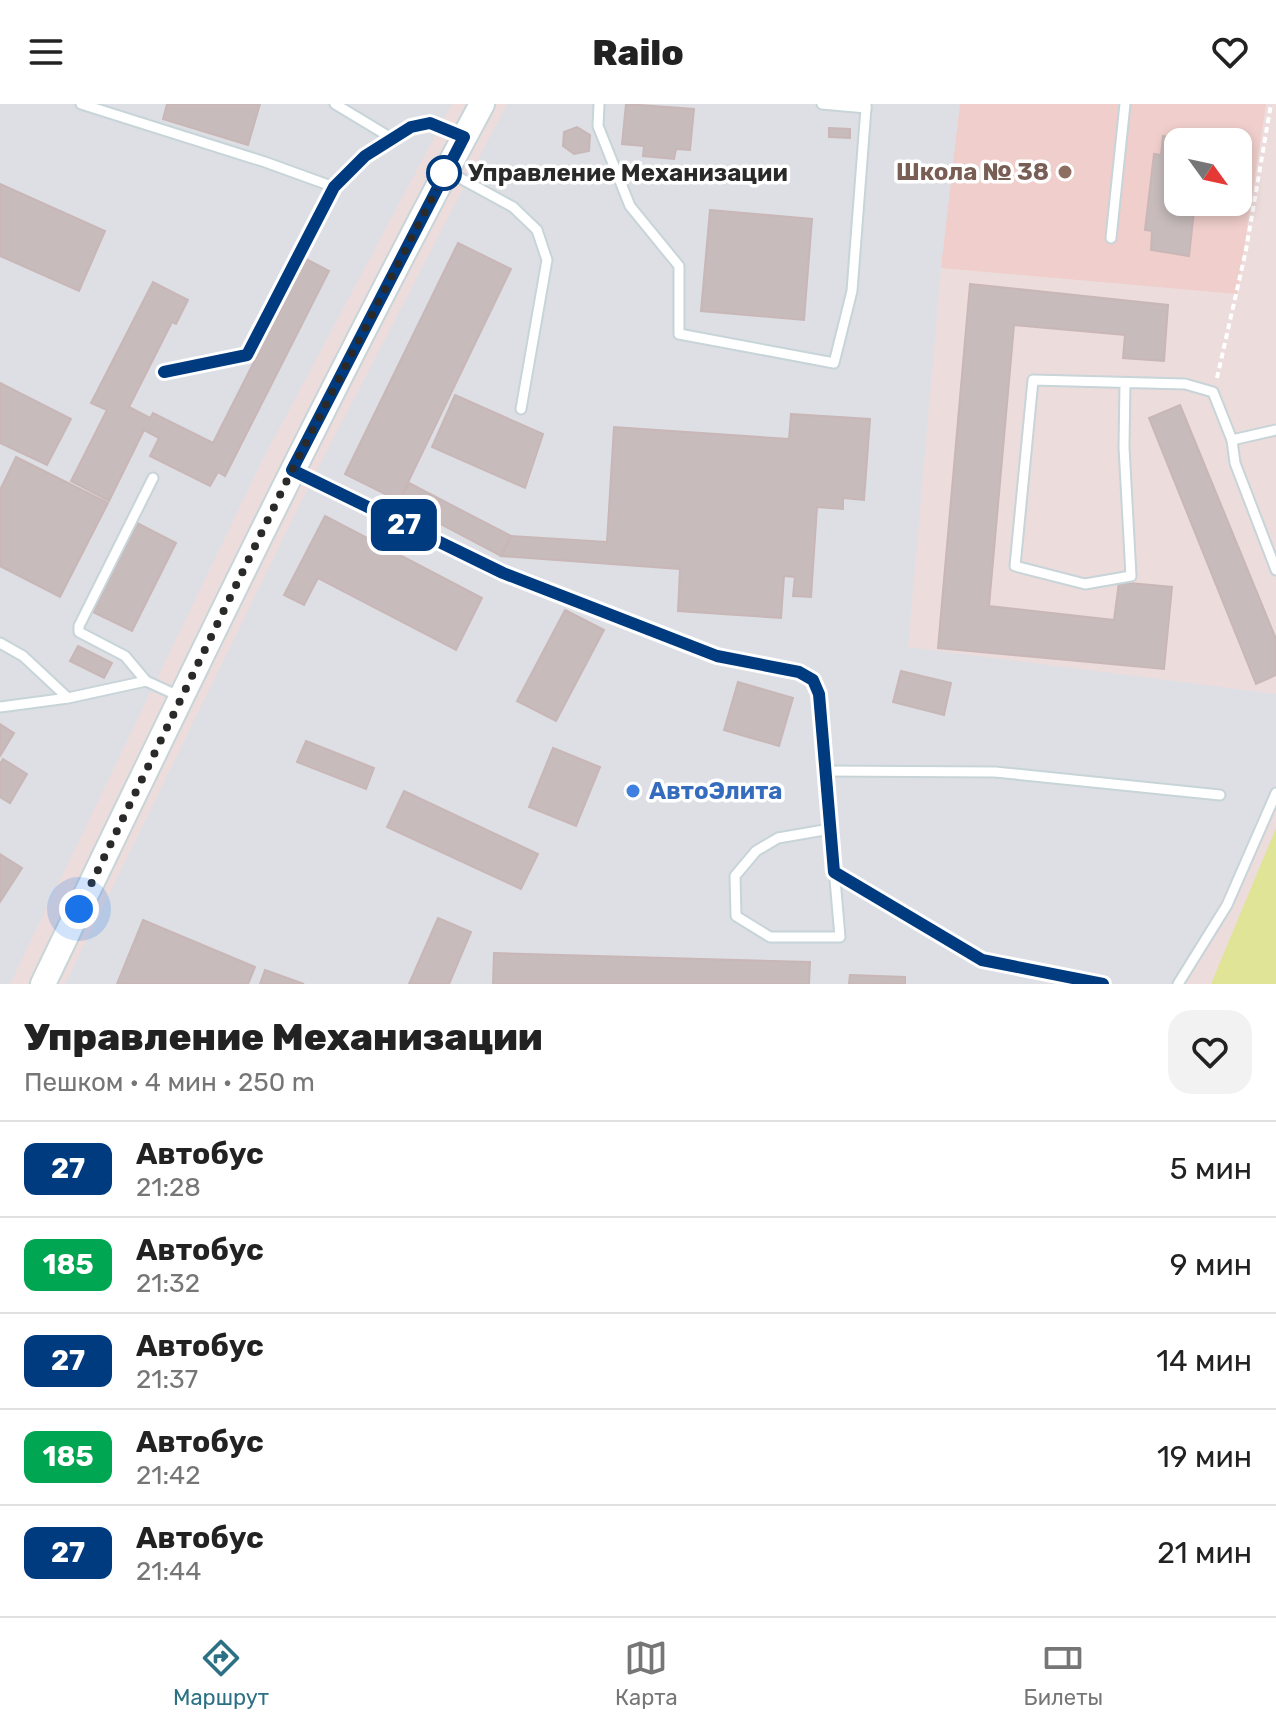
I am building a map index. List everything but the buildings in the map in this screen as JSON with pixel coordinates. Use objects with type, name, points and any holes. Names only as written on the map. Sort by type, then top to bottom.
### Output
[{"type":"street","points":[[43,984],[292,470],[482,104]]},
{"type":"lane","points":[[81,104],[334,187]]},
{"type":"lane","points":[[335,104],[393,139]]},
{"type":"lane","points":[[599,104],[598,126],[630,206],[679,266],[679,334],[834,363],[852,291],[866,106],[822,104]]},
{"type":"lane","points":[[1111,238],[1125,104]]},
{"type":"lane","points":[[164,372],[247,355],[334,187],[365,156],[411,127],[430,123],[464,137]]},
{"type":"lane","points":[[446,171],[513,207],[537,230],[547,260],[521,409]]},
{"type":"lane","points":[[1125,383],[1124,447],[1131,576],[1085,584],[1015,566],[1033,380],[1185,384],[1213,392],[1232,440],[1235,463],[1276,570]]},
{"type":"lane","points":[[1232,440],[1276,430]]},
{"type":"lane","points":[[292,470],[503,573],[717,656],[799,672],[813,680],[819,694],[840,937],[770,937],[736,916],[735,876],[756,851],[778,838],[830,829]]},
{"type":"lane","points":[[153,478],[79,626],[79,632],[125,656],[146,681],[181,697]]},
{"type":"lane","points":[[0,643],[23,656],[68,698]]},
{"type":"lane","points":[[0,707],[68,698],[146,681]]},
{"type":"lane","points":[[825,771],[995,772],[1220,795]]},
{"type":"lane","points":[[1178,984],[1227,905],[1276,793]]},
{"type":"lane","points":[[834,872],[982,960],[1103,984]]},
{"type":"path","points":[[1213,392],[1235,306],[1271,104]]},
{"type":"shaded area","points":[[0,104],[452,104],[260,465],[10,984],[0,984]]},
{"type":"shaded area","points":[[507,104],[960,104],[941,268],[908,647],[1276,694],[1276,787],[1267,811],[1177,984],[65,984],[313,478]]},
{"type":"shaded area","name":"Школа № 38","points":[[960,104],[1266,104],[1252,196],[1252,128],[1164,128],[1164,216],[1249,216],[1237,294],[941,268]]},
{"type":"green space","points":[[1276,828],[1276,984],[1211,984]]},
{"type":"bus line","name":"27","points":[[164,372],[247,355],[334,187],[365,156],[411,127],[430,123],[464,137],[292,470],[503,573],[717,656],[799,672],[813,680],[819,694],[834,872],[982,960],[1103,984]]},
{"type":"place","name":"Школа № 38","points":[[1065,172]]},
{"type":"place","name":"Управление Механизации","points":[[444,173]]},
{"type":"place","name":"АвтоЭлита","points":[[633,791]]},
{"type":"route","points":[[79,909],[292,470],[446,171],[444,173]]}]
